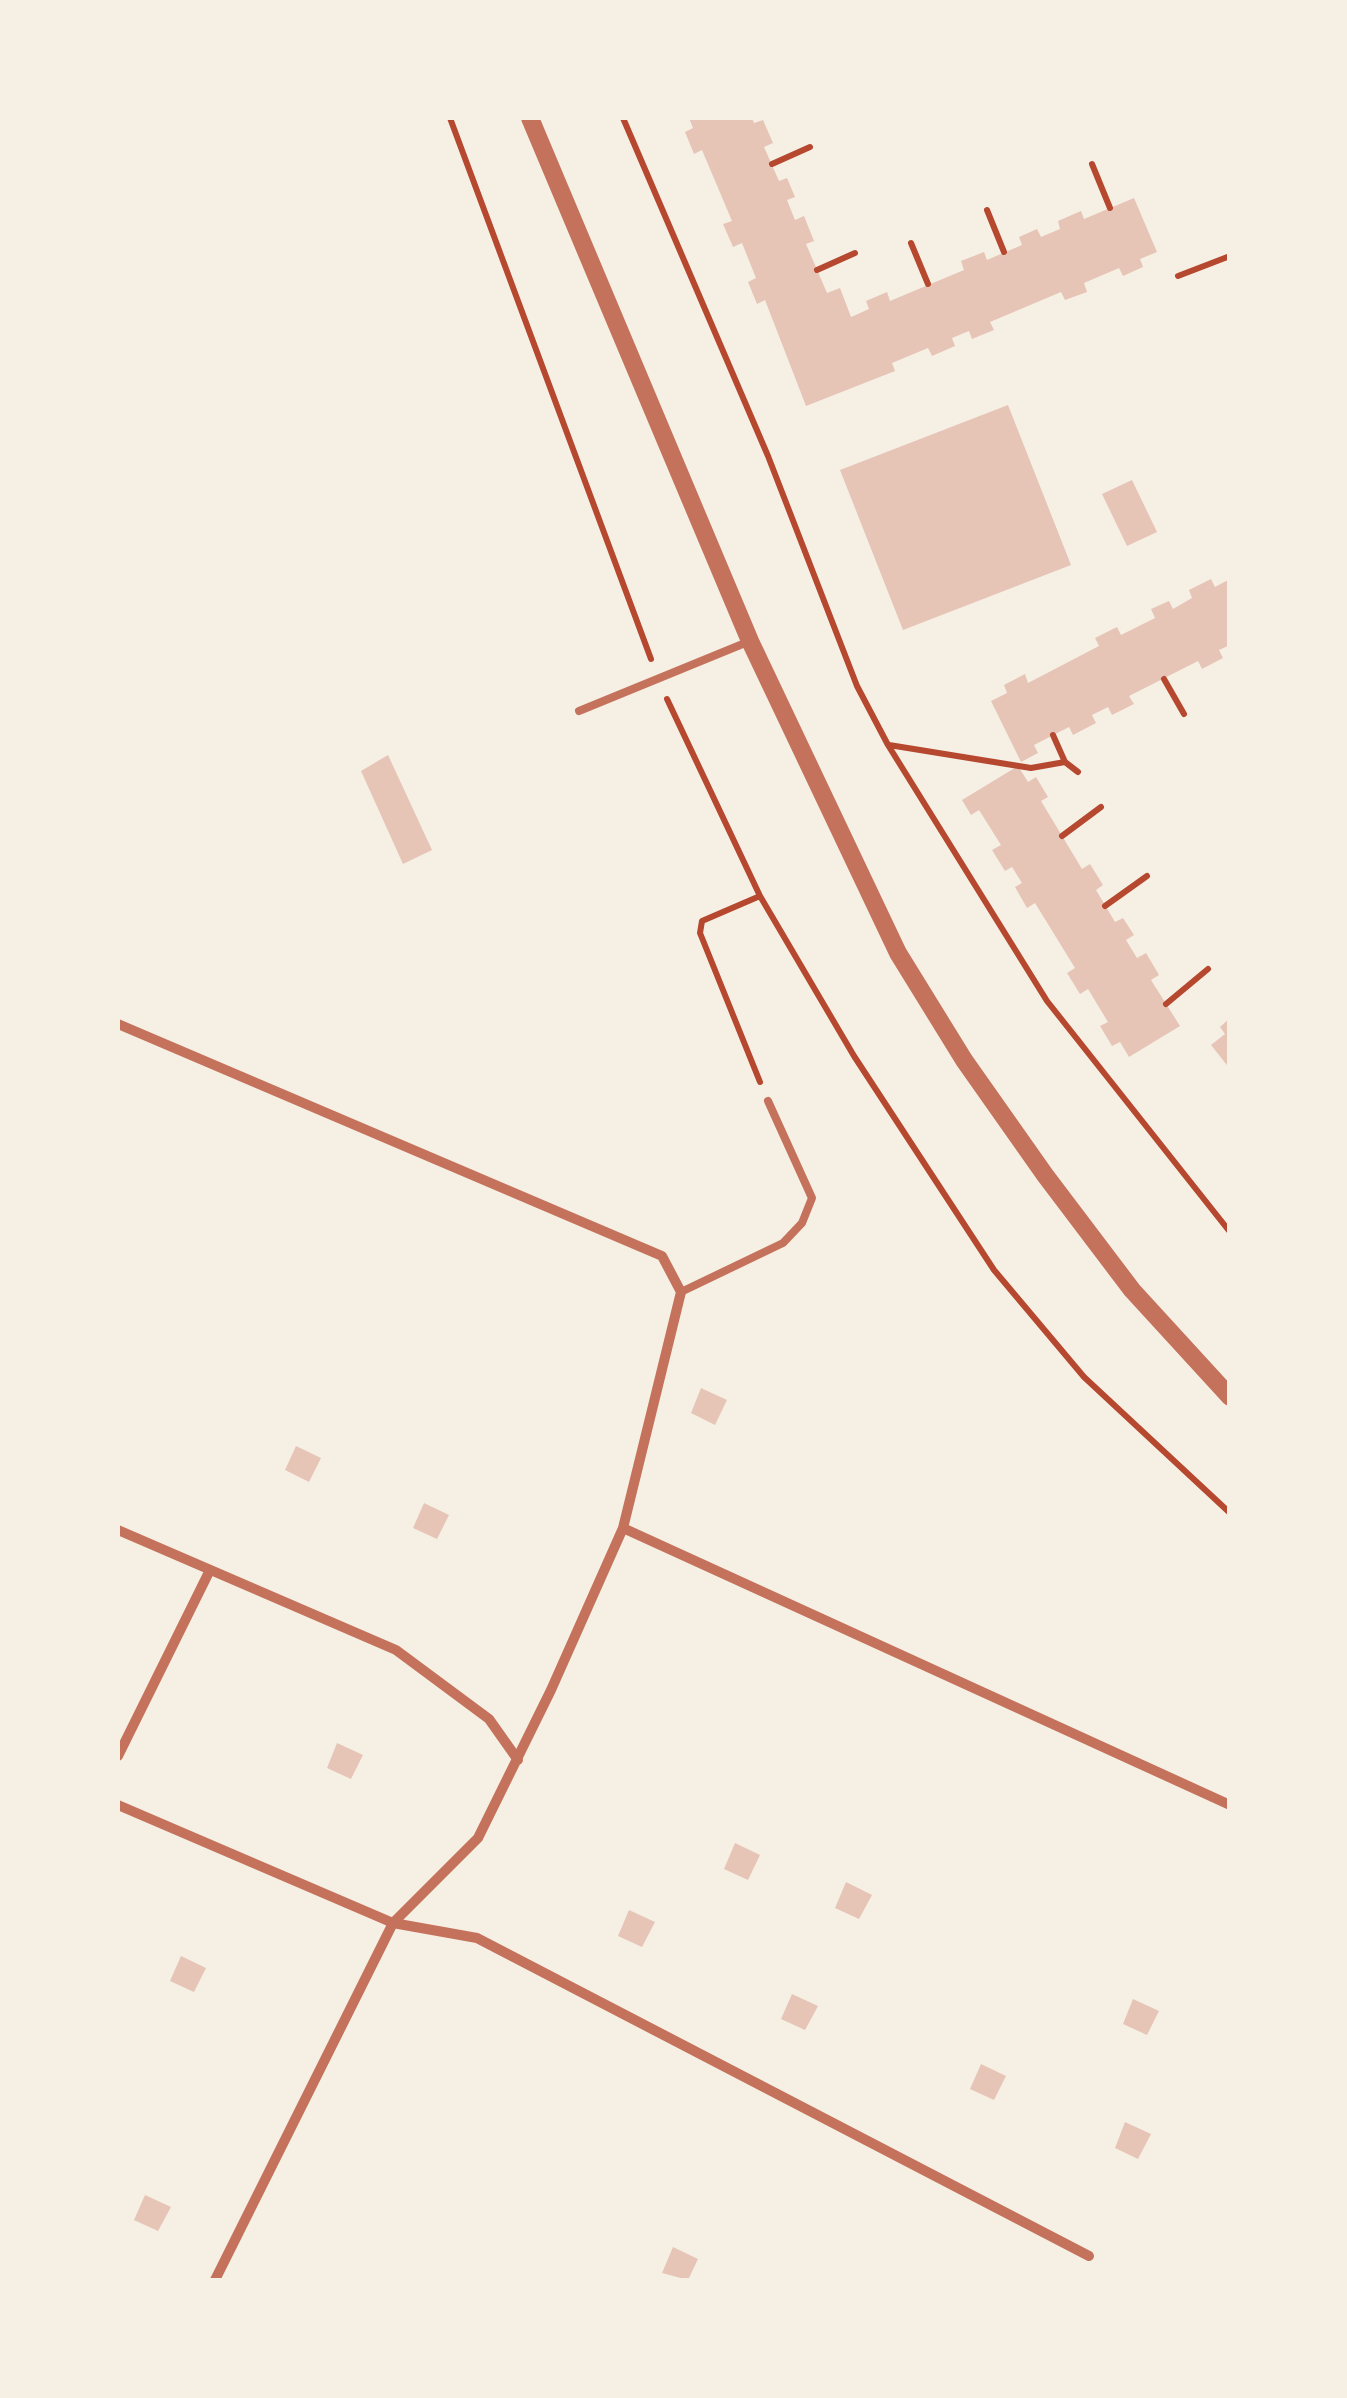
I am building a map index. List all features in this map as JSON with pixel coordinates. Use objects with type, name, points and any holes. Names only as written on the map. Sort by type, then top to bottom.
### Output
[{"type":"street","points":[[530,118],[750,641],[898,954],[964,1060],[1132,1290],[1230,1397]]},
{"type":"street","points":[[118,1024],[662,1256],[682,1292],[623,1528],[518,1760],[478,1838],[394,1923],[215,2280]]},
{"type":"street","points":[[623,1528],[1230,1805]]},
{"type":"street","points":[[118,1530],[396,1650],[489,1719],[518,1760]]},
{"type":"street","points":[[118,1756],[210,1570]]},
{"type":"street","points":[[118,1805],[394,1923],[477,1938],[1089,2256]]},
{"type":"lane","points":[[580,711],[750,641]]},
{"type":"lane","points":[[682,1292],[783,1243],[802,1223],[812,1198],[768,1101]]},
{"type":"path","points":[[450,118],[658,680],[760,896],[854,1056],[994,1270],[1084,1378],[1230,1513]]},
{"type":"path","points":[[623,118],[768,456],[857,686],[888,745],[1048,1001],[1230,1232]]},
{"type":"path","points":[[772,164],[810,147]]},
{"type":"path","points":[[1092,164],[1110,208]]},
{"type":"path","points":[[986,210],[1004,252]]},
{"type":"path","points":[[911,243],[928,284]]},
{"type":"path","points":[[816,270],[855,253]]},
{"type":"path","points":[[1178,276],[1230,256]]},
{"type":"path","points":[[1164,678],[1184,714]]},
{"type":"path","points":[[1053,735],[1065,762],[1078,772]]},
{"type":"path","points":[[888,745],[1030,768],[1065,762]]},
{"type":"path","points":[[1062,836],[1101,807]]},
{"type":"path","points":[[1105,906],[1147,876]]},
{"type":"path","points":[[760,896],[702,921],[700,933],[768,1101]]},
{"type":"path","points":[[1166,1004],[1208,968]]},
{"type":"building","points":[[689,118],[752,118],[754,123],[763,120],[773,143],[764,147],[779,181],[787,178],[795,197],[787,200],[795,220],[804,216],[814,241],[806,244],[827,293],[840,288],[851,317],[869,309],[866,301],[887,292],[890,301],[964,270],[961,261],[984,252],[987,260],[1022,245],[1019,237],[1037,229],[1041,237],[1060,229],[1058,221],[1081,211],[1084,219],[1134,198],[1157,252],[1140,259],[1143,267],[1123,276],[1119,268],[1084,283],[1087,292],[1065,300],[1061,292],[990,322],[994,330],[972,339],[969,331],[952,338],[955,346],[932,356],[928,348],[892,363],[895,371],[806,406],[765,300],[757,304],[748,282],[756,278],[742,243],[733,247],[723,224],[732,221],[702,150],[694,154],[685,132],[693,128]]},
{"type":"building","points":[[1008,405],[1071,565],[903,630],[840,470]]},
{"type":"building","points":[[1132,480],[1157,532],[1127,546],[1102,494]]},
{"type":"building","points":[[1211,579],[1215,587],[1230,579],[1230,645],[1219,650],[1223,658],[1202,669],[1198,661],[1129,696],[1134,704],[1112,715],[1108,707],[1092,715],[1096,723],[1073,735],[1069,727],[1034,745],[1038,753],[1021,762],[991,701],[1007,693],[1004,685],[1025,674],[1028,683],[1099,646],[1095,638],[1117,627],[1121,635],[1155,618],[1151,609],[1169,601],[1173,609],[1192,598],[1189,590]]},
{"type":"building","points":[[388,755],[432,850],[403,864],[361,771]]},
{"type":"building","points":[[1018,766],[1028,782],[1036,777],[1048,797],[1041,801],[1082,869],[1090,864],[1103,885],[1096,890],[1115,922],[1123,918],[1134,935],[1126,940],[1137,958],[1146,953],[1159,975],[1151,980],[1180,1026],[1129,1057],[1120,1042],[1112,1046],[1100,1026],[1108,1022],[1088,989],[1080,994],[1067,973],[1075,968],[1035,903],[1027,908],[1015,887],[1022,883],[1012,867],[1005,871],[992,850],[1001,845],[979,810],[971,815],[962,800]]},
{"type":"building","points":[[1230,1018],[1230,1069],[1211,1045],[1225,1034],[1220,1027]]},
{"type":"building","points":[[701,1388],[727,1400],[715,1425],[691,1413]]},
{"type":"building","points":[[296,1446],[321,1458],[309,1482],[285,1470]]},
{"type":"building","points":[[424,1503],[449,1515],[437,1539],[413,1528]]},
{"type":"building","points":[[337,1743],[363,1755],[351,1779],[327,1768]]},
{"type":"building","points":[[735,1843],[760,1855],[748,1880],[724,1869]]},
{"type":"building","points":[[846,1882],[872,1895],[859,1919],[835,1908]]},
{"type":"building","points":[[629,1910],[655,1922],[642,1947],[618,1936]]},
{"type":"building","points":[[181,1956],[206,1968],[194,1992],[170,1981]]},
{"type":"building","points":[[792,1994],[818,2006],[805,2030],[781,2019]]},
{"type":"building","points":[[1133,1999],[1159,2011],[1147,2035],[1123,2024]]},
{"type":"building","points":[[981,2064],[1006,2076],[994,2100],[970,2089]]},
{"type":"building","points":[[1125,2122],[1151,2134],[1138,2159],[1115,2148]]},
{"type":"building","points":[[145,2195],[171,2207],[158,2231],[134,2220]]},
{"type":"building","points":[[673,2247],[698,2259],[688,2280],[662,2273]]}]
